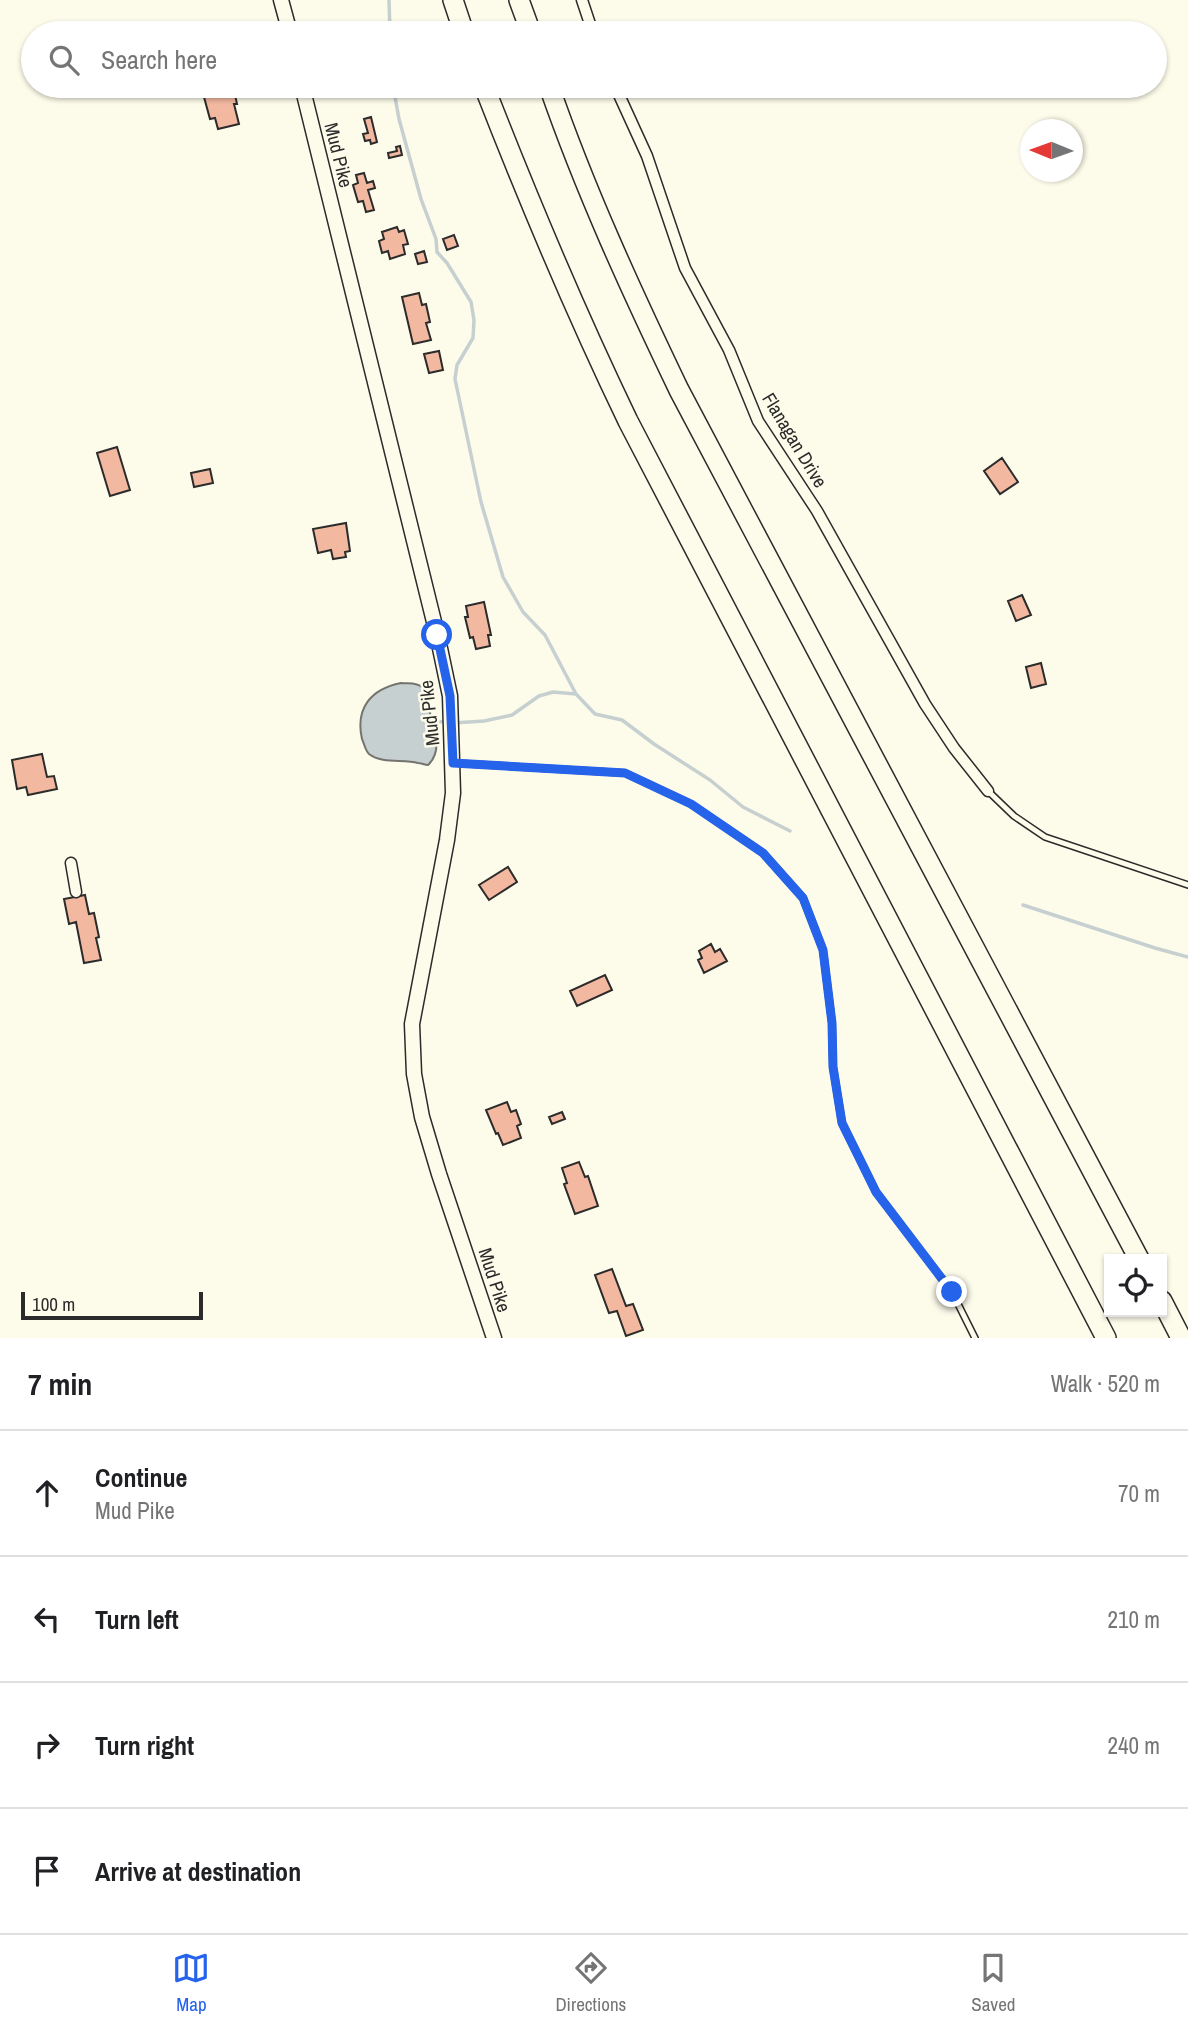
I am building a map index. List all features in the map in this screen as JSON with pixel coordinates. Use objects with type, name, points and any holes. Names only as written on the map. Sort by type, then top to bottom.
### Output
[{"type":"highway","points":[[453,0],[460,21]]},
{"type":"highway","points":[[519,0],[527,21]]},
{"type":"highway","points":[[489,98],[596,355],[623,410],[1106,1338]]},
{"type":"highway","points":[[553,98],[613,249],[678,390],[1136,1254]]},
{"type":"highway","points":[[1167,1311],[1181,1338]]},
{"type":"street","points":[[281,0],[286,21]]},
{"type":"street","points":[[582,0],[589,21]]},
{"type":"street","name":"Mud Pike","points":[[305,98],[450,696],[453,793],[447,840],[412,1024],[414,1074],[422,1116],[439,1174],[494,1338]]},
{"type":"street","name":"Flanagan Drive","points":[[620,98],[647,156],[685,268],[729,350],[758,421],[817,511],[925,704],[988,791]]},
{"type":"street","points":[[71,863],[76,892]]},
{"type":"lane","points":[[453,763],[625,773],[691,804],[763,853],[803,898],[823,950],[832,1023],[833,1067],[842,1123],[876,1192],[952,1292],[975,1338]]},
{"type":"lane","points":[[988,791],[1014,816],[1045,837],[1188,885]]},
{"type":"shaded area","points":[[401,683],[418,685],[426,694],[437,744],[433,759],[428,765],[374,757],[369,754],[362,739],[360,728],[363,709],[381,690]]},
{"type":"building","points":[[204,98],[236,98],[237,104],[234,104],[239,124],[218,129],[215,118],[210,119]]},
{"type":"building","points":[[371,117],[377,142],[371,144],[370,140],[365,141],[363,134],[368,133],[364,119]]},
{"type":"building","points":[[400,146],[402,155],[389,158],[388,153],[397,151],[396,147]]},
{"type":"building","points":[[364,173],[367,183],[373,181],[375,188],[368,190],[374,210],[366,212],[363,201],[358,202],[353,185],[358,183],[356,175]]},
{"type":"building","points":[[397,227],[399,232],[404,230],[408,244],[403,245],[405,254],[390,259],[388,251],[382,253],[379,241],[384,239],[382,232]]},
{"type":"building","points":[[454,235],[458,246],[447,250],[443,239]]},
{"type":"building","points":[[424,251],[427,262],[418,264],[415,254]]},
{"type":"building","points":[[419,293],[422,305],[426,304],[430,322],[426,323],[431,340],[413,344],[402,297]]},
{"type":"building","points":[[439,351],[443,370],[429,373],[424,354]]},
{"type":"building","points":[[117,447],[130,490],[110,496],[97,453]]},
{"type":"building","points":[[1002,458],[1018,482],[1000,494],[984,471]]},
{"type":"building","points":[[210,469],[213,483],[194,487],[191,473]]},
{"type":"building","points":[[346,523],[350,551],[345,552],[346,557],[333,559],[331,550],[318,553],[313,529]]},
{"type":"building","points":[[1022,595],[1031,615],[1016,621],[1008,601]]},
{"type":"building","points":[[484,602],[491,635],[488,635],[490,646],[476,649],[465,617],[468,617],[466,606]]},
{"type":"building","points":[[1041,663],[1046,684],[1031,688],[1026,667]]},
{"type":"building","points":[[42,754],[47,777],[54,776],[57,789],[28,795],[26,787],[17,789],[12,760]]},
{"type":"building","points":[[508,867],[517,882],[489,900],[479,885]]},
{"type":"building","points":[[85,895],[89,914],[94,913],[101,960],[84,963],[76,922],[69,924],[64,899]]},
{"type":"building","points":[[711,944],[715,952],[720,949],[727,961],[704,973],[698,960],[702,958],[699,951]]},
{"type":"building","points":[[605,975],[612,990],[577,1006],[570,991]]},
{"type":"building","points":[[507,1102],[511,1112],[516,1110],[521,1124],[517,1126],[521,1138],[503,1145],[486,1110]]},
{"type":"building","points":[[562,1112],[565,1119],[552,1124],[549,1117]]},
{"type":"building","points":[[579,1162],[585,1177],[588,1176],[598,1206],[575,1214],[564,1184],[567,1183],[562,1168]]},
{"type":"building","points":[[612,1269],[626,1306],[633,1304],[643,1330],[626,1336],[617,1311],[609,1313],[595,1275]]},
{"type":"waterway","points":[[389,0],[390,21]]},
{"type":"waterway","points":[[395,98],[421,199],[436,239],[437,252],[471,302],[473,338],[457,365],[455,379],[481,502],[503,577],[523,612],[545,635],[576,694],[595,714],[622,720],[710,780],[743,807],[790,831]]},
{"type":"waterway","points":[[453,723],[484,721],[512,715],[539,696],[553,692],[576,694]]},
{"type":"waterway","points":[[429,721],[445,722]]},
{"type":"waterway","points":[[1023,905],[1188,957]]},
{"type":"route","points":[[437,635],[450,696],[453,763],[625,773],[691,804],[763,853],[803,898],[823,950],[832,1023],[833,1067],[842,1123],[876,1192],[952,1292]]}]
